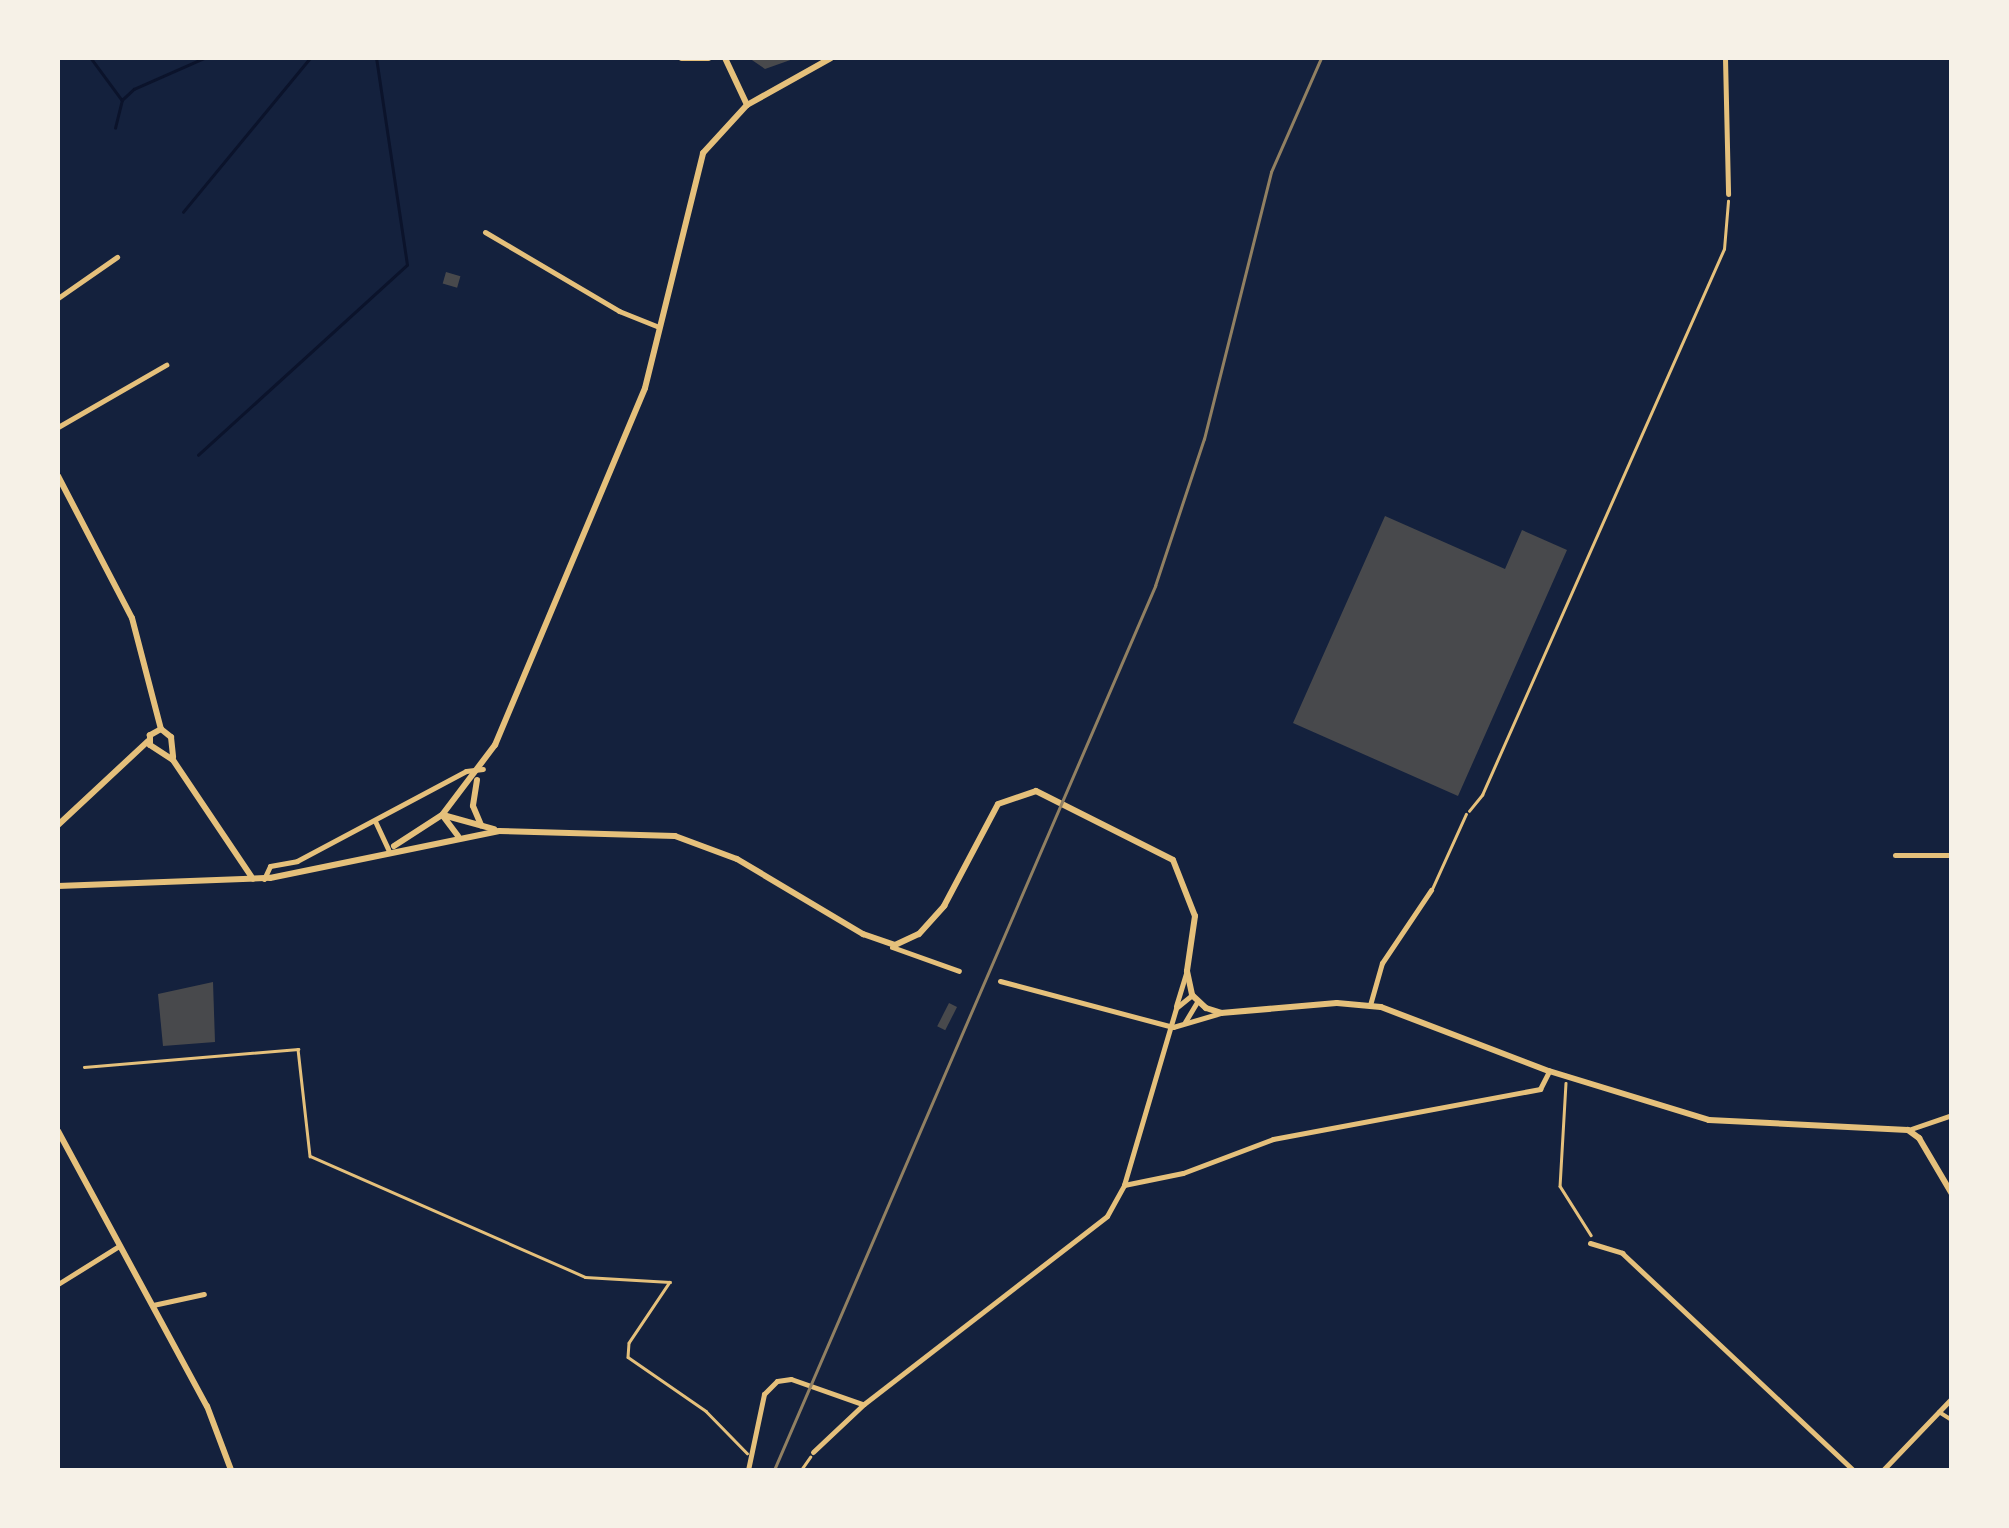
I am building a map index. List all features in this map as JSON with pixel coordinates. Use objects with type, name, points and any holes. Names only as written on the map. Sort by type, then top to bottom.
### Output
[{"type":"main road","points":[[725,58],[747,105]]},
{"type":"main road","points":[[482,826],[473,806],[480,772],[645,388],[700,161],[714,134],[747,105],[831,58]]},
{"type":"main road","points":[[58,476],[62,494],[132,618],[166,748],[259,879]]},
{"type":"main road","points":[[58,825],[162,729]]},
{"type":"main road","points":[[149,741],[166,748]]},
{"type":"main road","points":[[388,849],[442,815],[480,772]]},
{"type":"main road","points":[[59,885],[259,879],[388,849],[500,831],[693,840],[885,943],[901,944],[929,924],[998,804],[1027,791],[1052,797],[1173,860],[1195,916],[1187,971],[1194,998],[1221,1013],[1370,1005],[1549,1071],[1713,1120],[1908,1130],[1952,1194]]},
{"type":"main road","points":[[442,815],[500,831]]},
{"type":"main road","points":[[442,815],[458,836]]},
{"type":"main road","points":[[237,880],[241,858]]},
{"type":"main road","points":[[58,1132],[207,1406],[231,1470]]},
{"type":"street","points":[[681,58],[708,58]]},
{"type":"street","points":[[1725,58],[1728,194]]},
{"type":"street","points":[[485,232],[619,311],[662,328]]},
{"type":"street","points":[[58,298],[117,256]]},
{"type":"street","points":[[58,427],[166,366]]},
{"type":"street","points":[[259,879],[270,866],[297,861],[466,771],[480,772]]},
{"type":"street","points":[[376,820],[388,849]]},
{"type":"street","points":[[1894,856],[1952,856]]},
{"type":"street","points":[[1370,1005],[1382,963],[1431,890]]},
{"type":"street","points":[[885,943],[960,971]]},
{"type":"street","points":[[814,1452],[864,1404],[1092,1232],[1124,1186],[1187,971]]},
{"type":"street","points":[[1000,981],[1172,1027],[1221,1013]]},
{"type":"street","points":[[1176,1008],[1194,998]]},
{"type":"street","points":[[1185,1022],[1194,998]]},
{"type":"street","points":[[1124,1186],[1201,1167],[1273,1138],[1540,1089],[1549,1071]]},
{"type":"street","points":[[1908,1130],[1952,1115]]},
{"type":"street","points":[[1590,1243],[1622,1253],[1854,1470]]},
{"type":"street","points":[[58,1284],[119,1246]]},
{"type":"street","points":[[152,1305],[204,1294]]},
{"type":"street","points":[[748,1470],[764,1394],[777,1381],[790,1379],[864,1404]]},
{"type":"street","points":[[1883,1470],[1952,1398]]},
{"type":"street","points":[[1939,1412],[1952,1420]]},
{"type":"lane","points":[[1431,890],[1466,814]]},
{"type":"path","points":[[1466,814],[1482,796],[1724,249],[1728,194]]},
{"type":"path","points":[[84,1067],[298,1049],[310,1156],[584,1277],[670,1282],[629,1344],[628,1357],[706,1411],[753,1460]]},
{"type":"path","points":[[1568,1077],[1560,1186],[1591,1230],[1590,1243]]},
{"type":"path","points":[[801,1470],[814,1452]]},
{"type":"building","points":[[749,58],[796,58],[765,69]]},
{"type":"building","points":[[446,272],[460,276],[457,288],[443,284]]},
{"type":"building","points":[[1385,516],[1505,569],[1522,530],[1567,550],[1458,796],[1293,723]]},
{"type":"building","points":[[213,982],[215,1042],[163,1046],[158,994]]},
{"type":"building","points":[[949,1003],[957,1007],[945,1030],[937,1026]]},
{"type":"waterway","points":[[91,58],[122,100]]},
{"type":"waterway","points":[[115,128],[122,100],[134,89],[204,58]]},
{"type":"waterway","points":[[183,212],[310,58]]},
{"type":"waterway","points":[[198,455],[407,265],[376,58]]},
{"type":"railway","points":[[774,1470],[1155,586],[1204,439],[1271,172],[1321,58]]}]
